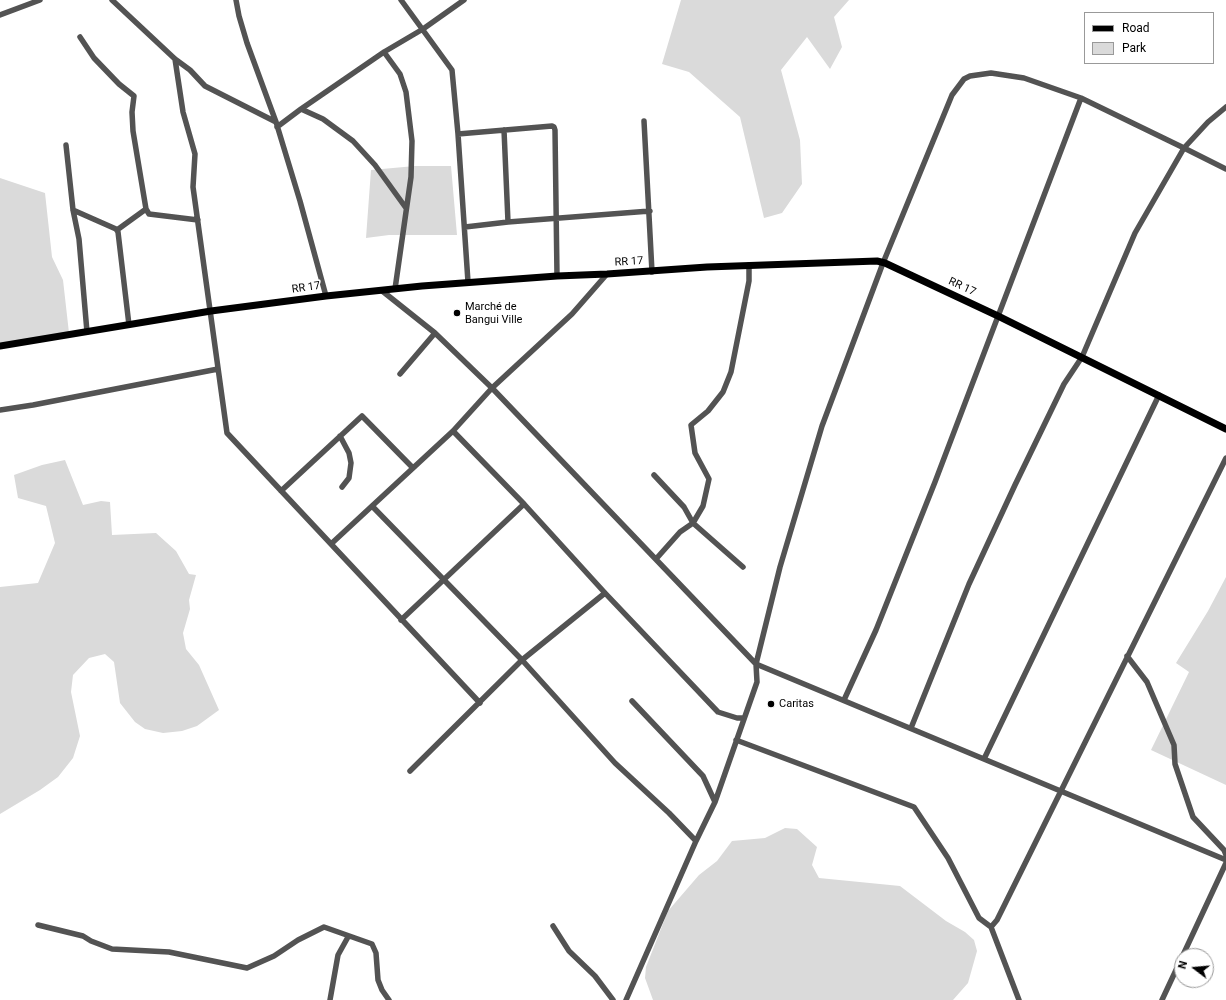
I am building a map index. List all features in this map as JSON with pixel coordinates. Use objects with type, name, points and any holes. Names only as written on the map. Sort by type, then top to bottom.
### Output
[{"type":"main road","name":"RR 17","points":[[0,346],[211,312],[381,290],[557,276],[652,272],[749,265],[869,261],[883,263],[998,316],[1226,429]]},
{"type":"street","points":[[0,15],[40,0]]},
{"type":"street","points":[[112,0],[208,88],[276,124]]},
{"type":"street","points":[[236,0],[247,43],[276,124],[300,201],[326,296]]},
{"type":"street","points":[[401,0],[451,68],[458,134],[468,282]]},
{"type":"street","points":[[276,124],[301,109],[384,52],[423,29],[464,0]]},
{"type":"street","points":[[80,37],[95,59],[119,84],[134,96],[132,112],[133,131],[146,209],[150,214],[198,220]]},
{"type":"street","points":[[384,52],[398,70],[406,92],[412,141],[411,171],[395,289]]},
{"type":"street","points":[[175,59],[184,112],[195,154],[193,187],[227,433],[480,703]]},
{"type":"street","points":[[626,1000],[696,841],[715,802],[757,682],[756,664],[780,567],[822,426],[883,263],[952,95],[964,80],[970,76],[991,72],[1024,78],[1081,98],[1226,169]]},
{"type":"street","points":[[844,700],[876,630],[935,482],[1081,98]]},
{"type":"street","points":[[911,728],[968,584],[1064,384],[1082,357],[1135,233],[1184,148],[1208,122],[1226,107]]},
{"type":"street","points":[[301,109],[323,119],[353,141],[375,165],[406,208]]},
{"type":"street","points":[[644,121],[652,272]]},
{"type":"street","points":[[458,134],[554,127],[557,276]]},
{"type":"street","points":[[504,130],[508,222]]},
{"type":"street","points":[[66,145],[73,210],[79,239],[87,332]]},
{"type":"street","points":[[117,230],[146,209]]},
{"type":"street","points":[[73,210],[117,230]]},
{"type":"street","points":[[465,227],[556,218],[650,212]]},
{"type":"street","points":[[117,230],[129,325]]},
{"type":"street","points":[[656,559],[680,532],[693,523],[703,506],[709,479],[695,453],[691,425],[708,411],[723,392],[731,372],[749,281],[749,265]]},
{"type":"street","points":[[332,544],[453,432],[492,388],[572,314],[607,274]]},
{"type":"street","points":[[381,290],[435,333],[492,388],[756,664],[1226,860]]},
{"type":"street","points":[[400,374],[435,333]]},
{"type":"street","points":[[0,410],[218,369]]},
{"type":"street","points":[[984,759],[1159,395]]},
{"type":"street","points":[[281,491],[362,416],[413,468]]},
{"type":"street","points":[[453,432],[524,504],[605,593],[718,712],[737,718],[744,718]]},
{"type":"street","points":[[340,436],[349,453],[350,463],[349,478],[342,487]]},
{"type":"street","points":[[990,927],[997,920],[1226,458]]},
{"type":"street","points":[[654,475],[684,507],[693,523],[743,567]]},
{"type":"street","points":[[401,620],[524,504]]},
{"type":"street","points":[[372,506],[522,660],[616,763],[696,841]]},
{"type":"street","points":[[410,771],[522,660],[605,593]]},
{"type":"street","points":[[1127,656],[1147,682],[1174,745],[1175,764],[1193,817],[1224,850],[1226,855]]},
{"type":"street","points":[[632,701],[703,776],[715,802]]},
{"type":"street","points":[[736,740],[914,807],[948,858],[979,918],[990,927],[1019,1000]]},
{"type":"street","points":[[1162,1000],[1226,863]]},
{"type":"street","points":[[38,925],[83,936],[91,941],[112,949],[169,952],[247,968],[274,956],[298,940],[324,927],[348,937],[372,944],[376,953],[378,980],[382,990],[389,1000]]},
{"type":"street","points":[[553,926],[569,952],[595,976],[614,1000]]},
{"type":"street","points":[[330,1000],[338,955],[348,937]]},
{"type":"green space","points":[[681,0],[849,0],[834,17],[842,47],[830,69],[807,37],[781,70],[800,140],[802,184],[782,213],[764,218],[740,117],[689,72],[662,64]]},
{"type":"green space","points":[[415,166],[451,166],[457,235],[389,235],[366,238],[371,170]]},
{"type":"green space","points":[[0,178],[45,193],[52,257],[63,280],[69,333],[0,343]]},
{"type":"green space","points":[[65,460],[83,505],[101,501],[110,502],[112,535],[156,533],[176,551],[189,574],[196,575],[189,600],[190,609],[183,633],[186,649],[199,665],[219,710],[197,726],[182,731],[163,733],[145,729],[135,722],[120,703],[114,662],[105,654],[89,658],[73,675],[71,692],[80,736],[73,758],[58,777],[40,790],[0,814],[0,587],[38,583],[55,543],[46,506],[18,498],[14,475],[42,465]]},
{"type":"green space","points":[[1226,577],[1226,785],[1151,750],[1189,672],[1176,663],[1208,611]]},
{"type":"green space","points":[[785,828],[797,829],[817,847],[812,865],[819,878],[900,886],[974,940],[977,951],[968,983],[953,1000],[653,1000],[645,978],[646,967],[668,911],[699,875],[717,861],[732,841],[765,838]]},
{"type":"place","name":"Marché de Bangui Ville","points":[[457,313]]},
{"type":"place","name":"Caritas","points":[[771,704]]}]
